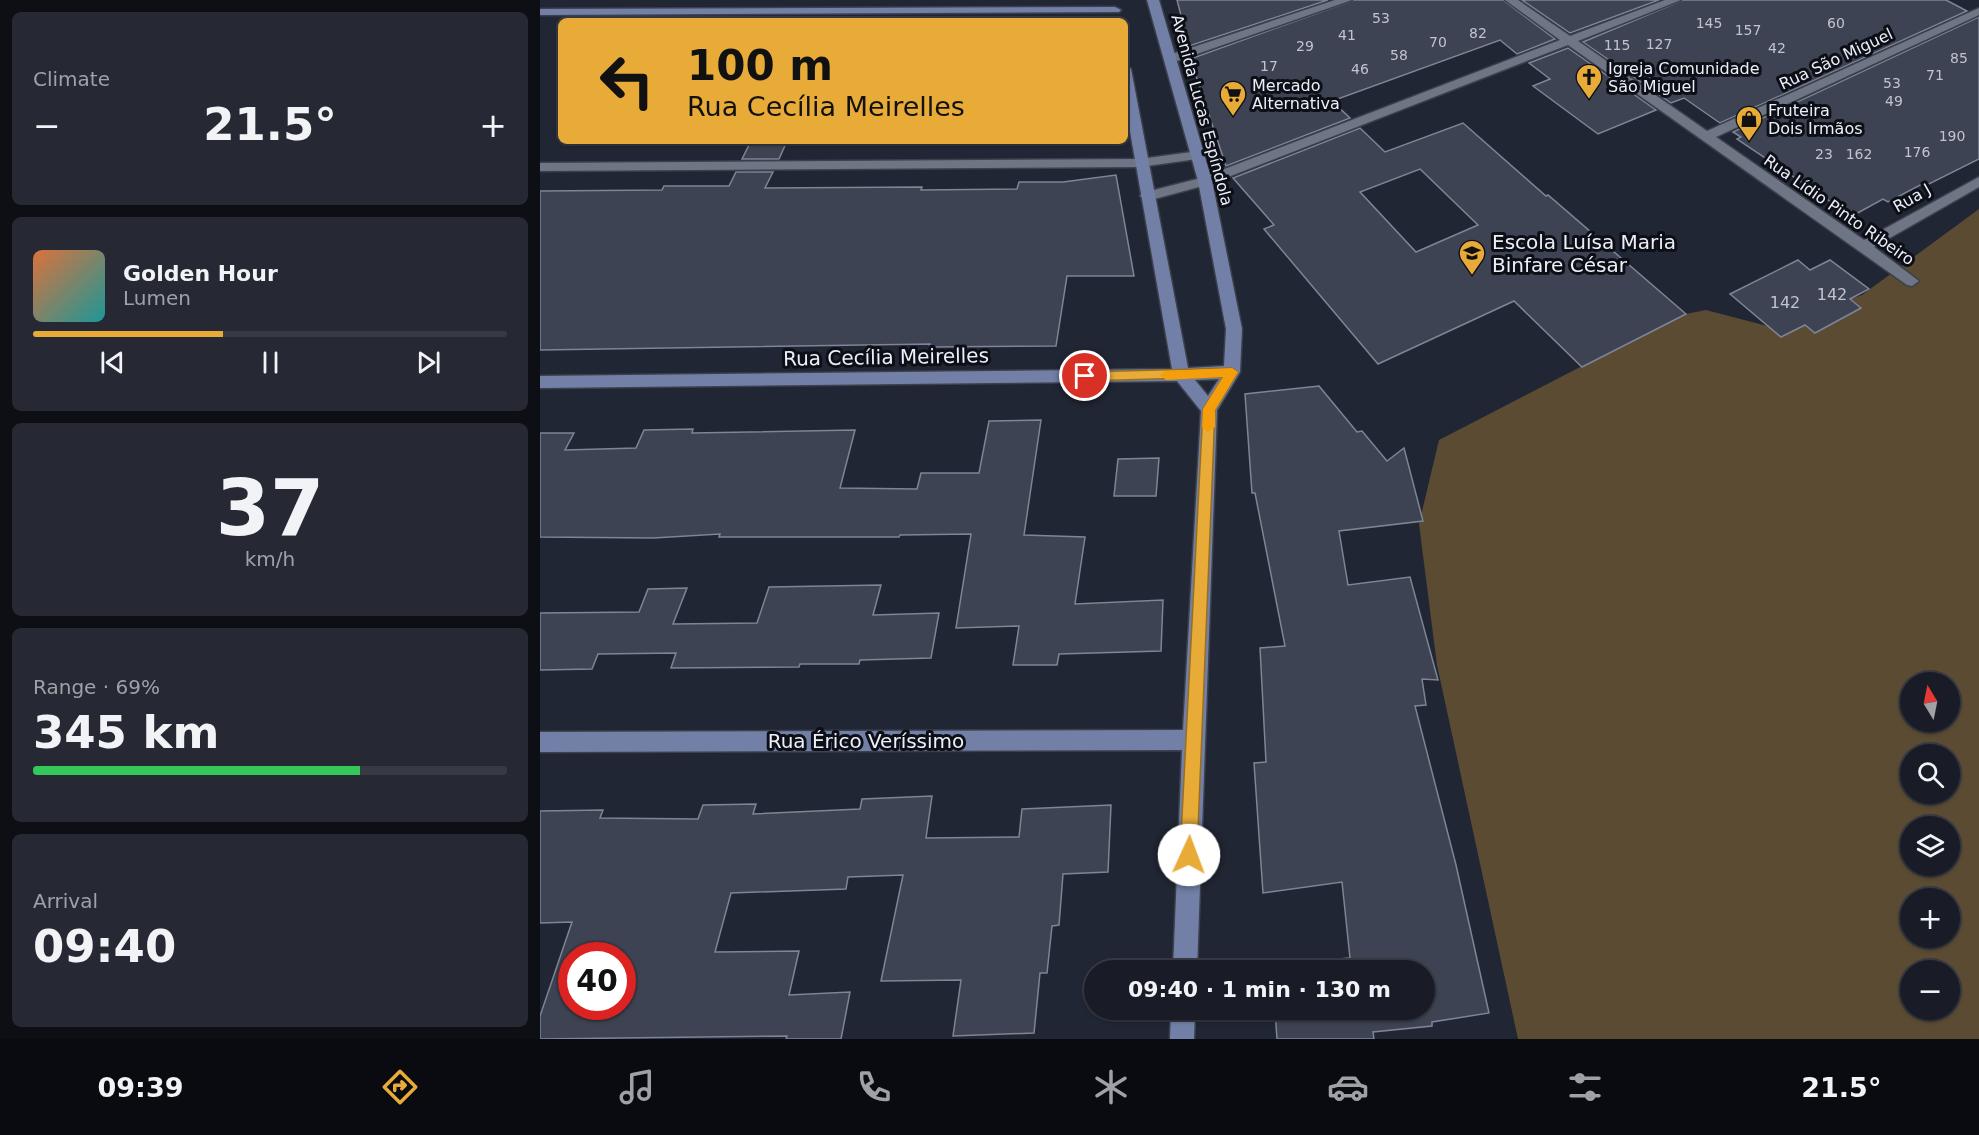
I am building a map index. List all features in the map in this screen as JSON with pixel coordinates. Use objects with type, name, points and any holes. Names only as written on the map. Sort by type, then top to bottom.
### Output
[{"type":"street","name":"Avenida Lucas Espíndola","points":[[1153,0],[1205,181],[1234,329],[1232,372]]},
{"type":"street","points":[[1170,59],[1346,0]]},
{"type":"street","name":"Rua Lídio Pinto Ribeiro","points":[[1511,0],[1912,281]]},
{"type":"street","points":[[1147,196],[1205,181],[1675,0]]},
{"type":"street","points":[[540,12],[1115,10]]},
{"type":"street","name":"Rua São Miguel","points":[[1706,137],[1979,11]]},
{"type":"street","points":[[1128,88],[1180,375],[1209,409]]},
{"type":"street","points":[[540,167],[1140,163],[1198,155]]},
{"type":"street","name":"Rua J","points":[[1863,247],[1979,181]]},
{"type":"street","points":[[1185,960],[1209,409],[1232,372]]},
{"type":"street","name":"Rua Cecília Meirelles","points":[[540,382],[1180,375],[1232,372]]},
{"type":"street","name":"Rua Érico Veríssimo","points":[[540,741],[1193,740]]},
{"type":"street","points":[[1182,1039],[1183,1020]]},
{"type":"shaded area","points":[[1979,209],[1979,1039],[1518,1039],[1437,665],[1419,524],[1439,440],[1681,315],[1706,310],[1771,327],[1862,295]]},
{"type":"building","points":[[1177,0],[1328,0],[1189,46]]},
{"type":"building","points":[[1354,0],[1503,0],[1555,39],[1517,54],[1500,40],[1332,101],[1350,118],[1226,166],[1192,64],[1194,63],[1193,58]]},
{"type":"building","points":[[1522,0],[1659,0],[1570,33]]},
{"type":"building","points":[[1683,0],[1946,0],[1967,11],[1720,123],[1684,98],[1671,103],[1583,42]]},
{"type":"building","points":[[1979,17],[1979,159],[1925,186],[1922,184],[1888,202],[1883,199],[1852,216],[1737,139],[1741,137],[1733,132]]},
{"type":"building","name":"Igreja Comunidade São Miguel","points":[[1568,48],[1656,110],[1598,134],[1533,86],[1550,79],[1529,63]]},
{"type":"building","name":"Escola Luísa Maria Binfare César","points":[[1463,123],[1686,314],[1582,367],[1514,301],[1378,364],[1264,229],[1274,225],[1233,178],[1360,128],[1385,152]],"holes":[[[1420,169],[1478,225],[1416,252],[1360,192]]]},
{"type":"building","points":[[750,144],[786,144],[779,159],[742,159]]},
{"type":"building","points":[[736,172],[773,172],[765,188],[922,187],[921,190],[1017,189],[1019,182],[1063,182],[1116,175],[1134,276],[1067,276],[1056,346],[929,347],[930,344],[540,350],[540,191],[662,190],[664,186],[729,186]]},
{"type":"building","points":[[1798,260],[1810,270],[1830,260],[1869,289],[1850,299],[1861,308],[1815,333],[1805,325],[1781,337],[1730,294]]},
{"type":"building","points":[[1319,386],[1357,432],[1362,431],[1387,461],[1404,448],[1423,521],[1339,531],[1348,585],[1410,577],[1438,680],[1422,679],[1426,705],[1415,706],[1456,865],[1489,1013],[1432,1022],[1432,1026],[1373,1032],[1374,1039],[1277,1039],[1276,1020],[1435,1020],[1435,960],[1327,960],[1350,958],[1342,882],[1263,893],[1254,763],[1266,762],[1260,648],[1285,646],[1255,493],[1252,493],[1245,394]]},
{"type":"building","points":[[1041,420],[1024,535],[1085,537],[1075,604],[1163,600],[1161,651],[1059,654],[1057,665],[1013,665],[1019,626],[956,628],[971,534],[900,535],[899,537],[719,537],[720,534],[653,538],[540,537],[540,433],[574,433],[565,450],[636,448],[644,430],[693,429],[692,433],[855,430],[840,488],[917,489],[921,473],[979,473],[989,421]]},
{"type":"building","points":[[1159,458],[1156,496],[1114,496],[1118,459]]},
{"type":"building","points":[[881,585],[873,615],[939,613],[931,658],[860,660],[859,664],[800,664],[799,667],[671,668],[676,653],[598,654],[592,669],[540,670],[540,613],[639,612],[648,589],[687,588],[673,624],[757,623],[769,587]]},
{"type":"building","points":[[932,796],[926,838],[1019,837],[1022,809],[1111,805],[1108,872],[1063,874],[1059,925],[1052,926],[1047,973],[1040,973],[1034,1033],[953,1036],[961,980],[881,981],[903,875],[848,877],[846,889],[731,893],[715,952],[799,951],[789,995],[850,992],[841,1039],[786,1039],[787,1036],[540,1039],[540,1016],[558,963],[558,1020],[636,1020],[636,942],[565,942],[572,922],[540,923],[540,811],[603,810],[600,818],[698,819],[703,805],[756,804],[753,814],[860,809],[862,799]]},
{"type":"slow traffic","points":[[1166,375],[1232,372],[1209,409],[1208,427]]},
{"type":"place","name":"Igreja Comunidade São Miguel","points":[[1589,100]]},
{"type":"place","name":"Mercado Alternativa","points":[[1233,117]]},
{"type":"place","name":"Fruteira Dois Irmãos","points":[[1749,142]]},
{"type":"place","name":"Escola Luísa Maria Binfare César","points":[[1472,276]]},
{"type":"route","points":[[1085,376],[1232,372],[1209,409],[1189,855]]}]
